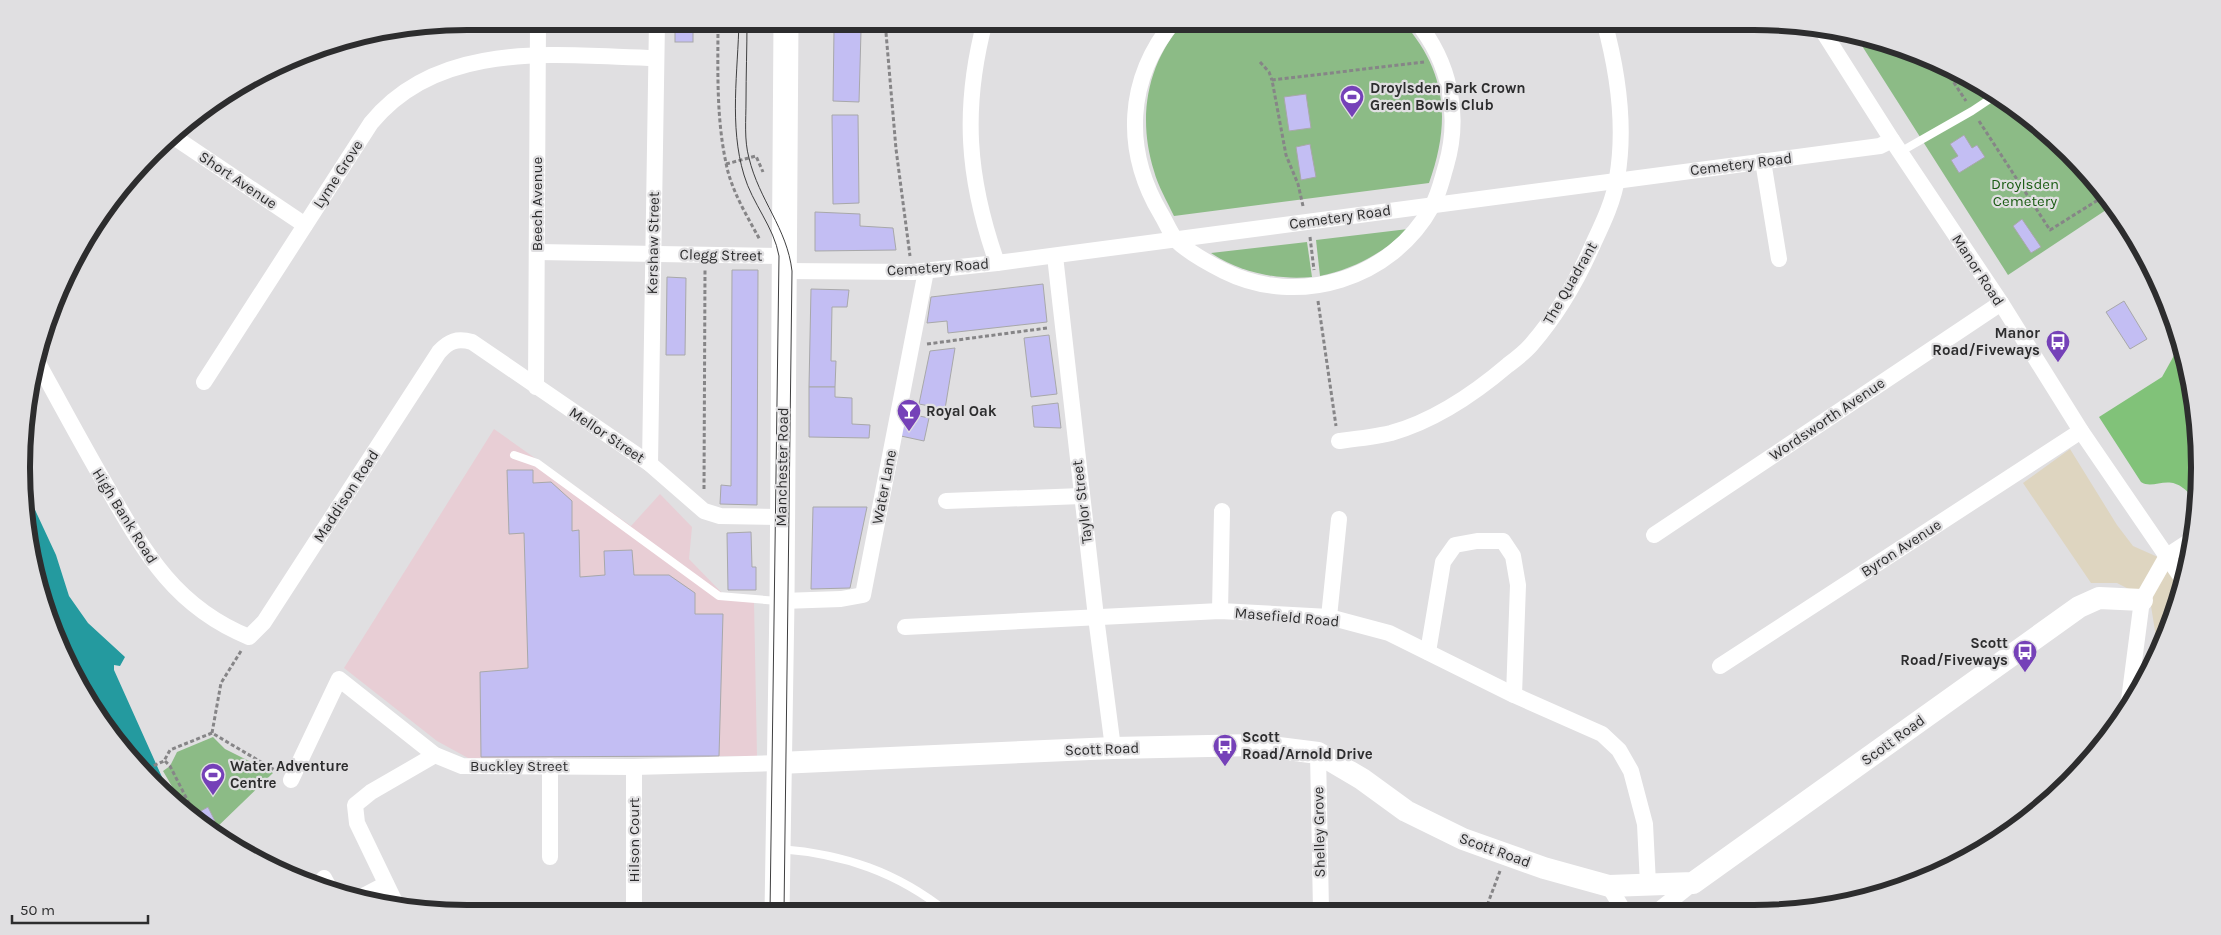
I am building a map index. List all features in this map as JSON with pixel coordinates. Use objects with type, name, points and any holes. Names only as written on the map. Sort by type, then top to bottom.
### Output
[{"type":"main road","name":"Manchester Road","points":[[777,905],[782,601],[781,517],[786,30]]},
{"type":"street","name":"Beech Avenue","points":[[536,387],[538,30]]},
{"type":"street","name":"Kershaw Street","points":[[650,464],[657,30]]},
{"type":"street","points":[[983,30],[977,51],[973,80],[970,117],[971,156],[977,199],[997,263]]},
{"type":"street","points":[[1166,30],[1159,39],[1144,67],[1137,91],[1135,119],[1142,176],[1154,203],[1176,240],[1200,258],[1237,278],[1285,287],[1316,286],[1347,279],[1375,265],[1394,252],[1412,234],[1433,205],[1447,161],[1452,122],[1450,87],[1440,60],[1423,30]]},
{"type":"street","name":"The Quadrant","points":[[1339,442],[1392,432],[1445,410],[1483,386],[1530,346],[1557,311],[1586,262],[1603,223],[1617,180],[1620,131],[1619,96],[1607,30]]},
{"type":"street","name":"Manor Road","points":[[1826,36],[1896,146],[2001,303],[2081,431],[2178,573]]},
{"type":"street","name":"Lyme Grove","points":[[204,382],[371,124],[381,111],[404,93],[426,78],[467,64],[497,58],[538,56],[656,58]]},
{"type":"street","name":"Short Avenue","points":[[178,140],[305,225]]},
{"type":"street","name":"Cemetery Road","points":[[785,264],[919,271],[997,263],[1617,180],[1880,146],[1896,146]]},
{"type":"street","points":[[1763,161],[1779,259]]},
{"type":"street","name":"Clegg Street","points":[[537,252],[705,254],[785,264]]},
{"type":"street","name":"Taylor Street","points":[[1055,256],[1096,617],[1113,748]]},
{"type":"street","name":"Water Lane","points":[[782,601],[841,599],[863,595],[912,346],[919,271]]},
{"type":"street","name":"Wordsworth Avenue","points":[[1654,535],[2001,303]]},
{"type":"street","name":"Mellor Street","points":[[440,352],[447,343],[454,340],[472,342],[650,464],[704,511],[720,516],[781,517]]},
{"type":"street","name":"Maddison Road","points":[[249,638],[264,622],[440,352]]},
{"type":"street","name":"High Bank Road","points":[[41,369],[97,471],[150,559],[186,599],[205,615],[249,638]]},
{"type":"street","name":"Byron Avenue","points":[[1720,666],[2081,431]]},
{"type":"street","points":[[946,501],[1082,496]]},
{"type":"street","points":[[1220,611],[1222,511]]},
{"type":"street","points":[[1329,617],[1339,519]]},
{"type":"street","points":[[1428,652],[1443,562],[1455,545],[1477,541],[1503,541],[1513,556],[1518,584],[1514,695]]},
{"type":"street","points":[[2131,688],[2142,600],[2167,556],[2184,545]]},
{"type":"street","name":"Scott Road","points":[[778,763],[1113,748],[1256,745],[1318,753],[1362,779],[1406,811],[1462,839],[1544,868],[1609,886],[1693,883],[2079,607],[2099,598],[2142,600]]},
{"type":"street","name":"Masefield Road","points":[[905,627],[1220,611],[1329,617],[1388,632],[1514,695],[1602,734],[1619,750],[1631,771],[1645,824],[1648,884]]},
{"type":"street","name":"Buckley Street","points":[[291,780],[339,679],[435,755],[462,766],[634,767],[778,763]]},
{"type":"street","name":"Shelley Grove","points":[[1318,753],[1321,905]]},
{"type":"street","points":[[393,899],[357,824],[355,805],[371,792],[435,755]]},
{"type":"street","points":[[550,766],[550,856]]},
{"type":"street","name":"Hilson Court","points":[[634,767],[634,905]]},
{"type":"street","points":[[1665,905],[1693,883]]},
{"type":"street","points":[[368,893],[386,884]]},
{"type":"street","points":[[1609,886],[1620,905]]},
{"type":"lane","points":[[1896,146],[1972,111],[1989,99]]},
{"type":"lane","points":[[514,455],[537,463],[719,596],[782,601]]},
{"type":"lane","points":[[778,849],[830,855],[881,872],[926,895],[938,905]]},
{"type":"path","points":[[718,30],[718,109],[726,164],[738,198],[762,245]]},
{"type":"path","points":[[886,30],[896,149],[919,271]]},
{"type":"path","points":[[1272,80],[1440,60]]},
{"type":"path","points":[[1260,62],[1269,72],[1272,80],[1286,155],[1298,184],[1300,199],[1308,221],[1339,442]]},
{"type":"path","points":[[1950,77],[2050,230],[2099,199]]},
{"type":"path","points":[[726,164],[756,156],[768,177]]},
{"type":"path","points":[[704,511],[705,254]]},
{"type":"path","points":[[912,346],[1063,326]]},
{"type":"path","points":[[212,733],[221,683],[249,638]]},
{"type":"path","points":[[149,768],[164,761],[170,750],[212,733]]},
{"type":"path","points":[[212,733],[291,780]]},
{"type":"path","points":[[164,761],[170,766],[190,806]]},
{"type":"path","points":[[1487,905],[1506,854]]},
{"type":"shaded area","points":[[494,429],[631,526],[660,494],[692,527],[689,559],[723,594],[754,601],[757,756],[468,758],[437,741],[344,668]]},
{"type":"shaded area","points":[[2070,449],[2117,525],[2133,546],[2160,558],[2182,559],[2168,608],[2156,640],[2150,600],[2117,583],[2091,583],[2023,483]]},
{"type":"green space","points":[[1178,30],[1409,30],[1428,59],[1436,78],[1441,98],[1440,139],[1429,183],[1174,216],[1154,171],[1146,131],[1146,111],[1154,72],[1172,37]]},
{"type":"green space","name":"Droylsden Cemetery","points":[[1860,43],[1894,53],[1947,75],[1997,104],[2020,120],[2063,158],[2101,201],[2117,224],[2145,273],[2106,210],[2008,275]]},
{"type":"green space","points":[[1408,229],[1378,253],[1367,259],[1345,269],[1320,276],[1316,240]]},
{"type":"green space","points":[[1307,242],[1312,277],[1299,278],[1260,274],[1235,266],[1211,253]]},
{"type":"green space","points":[[2176,353],[2183,382],[2190,439],[2190,495],[2177,484],[2166,482],[2146,484],[2141,482],[2099,417],[2162,377]]},
{"type":"green space","name":"Water Adventure Centre","points":[[213,737],[225,749],[273,773],[218,827],[176,793],[163,771],[170,766],[177,752]]},
{"type":"water","points":[[32,503],[56,555],[69,596],[88,623],[125,657],[120,666],[114,665],[114,670],[166,784],[120,734],[104,711],[75,661],[63,635],[45,581],[38,553]]},
{"type":"building","points":[[675,30],[693,30],[693,42],[675,42]]},
{"type":"building","points":[[834,31],[861,31],[859,102],[833,101]]},
{"type":"building","points":[[1306,94],[1311,128],[1289,131],[1284,97]]},
{"type":"building","points":[[832,115],[858,115],[859,203],[833,204]]},
{"type":"building","points":[[1964,135],[1972,148],[1977,145],[1985,157],[1959,173],[1951,160],[1958,156],[1950,144]]},
{"type":"building","points":[[1310,144],[1316,177],[1301,180],[1296,147]]},
{"type":"building","points":[[815,212],[860,214],[860,226],[893,228],[896,250],[815,251]]},
{"type":"building","points":[[2022,219],[2041,247],[2031,253],[2013,226]]},
{"type":"building","points":[[732,270],[758,270],[757,505],[720,504],[721,485],[731,486]]},
{"type":"building","points":[[667,277],[686,278],[685,355],[666,355]]},
{"type":"building","points":[[1043,284],[1047,322],[948,333],[947,321],[927,323],[931,297]]},
{"type":"building","points":[[811,289],[849,290],[847,307],[832,307],[831,361],[836,361],[835,387],[809,387]]},
{"type":"building","points":[[2124,301],[2147,339],[2130,349],[2106,312]]},
{"type":"building","points":[[1049,335],[1057,394],[1031,397],[1024,338]]},
{"type":"building","points":[[955,348],[945,409],[919,404],[930,351]]},
{"type":"building","points":[[809,387],[835,387],[835,397],[852,398],[852,424],[870,425],[869,438],[809,437]]},
{"type":"building","points":[[1058,403],[1061,428],[1034,427],[1032,406]]},
{"type":"building","points":[[905,413],[929,418],[924,441],[901,436]]},
{"type":"building","points":[[507,470],[533,470],[533,483],[551,482],[572,501],[572,531],[579,530],[580,577],[605,575],[604,551],[632,550],[634,575],[669,575],[695,593],[695,614],[723,614],[719,756],[481,757],[480,672],[528,668],[524,533],[509,534]]},
{"type":"building","points":[[813,507],[867,507],[850,588],[811,589]]},
{"type":"building","points":[[751,532],[752,567],[756,567],[756,590],[728,590],[727,533]]},
{"type":"building","name":"Water Adventure Centre","points":[[208,807],[215,821],[212,823],[199,812]]},
{"type":"tram line","points":[[739,30],[736,118],[739,156],[744,175],[752,195],[773,235],[779,256],[770,905]]},
{"type":"tram line","points":[[747,30],[747,151],[759,187],[785,241],[792,271],[784,905]]},
{"type":"place","name":"Droylsden Park Crown Green Bowls Club","points":[[1352,118]]},
{"type":"place","name":"Manor Road/Fiveways","points":[[2058,363]]},
{"type":"place","name":"Royal Oak","points":[[909,432]]},
{"type":"place","name":"Scott Road/Fiveways","points":[[2025,673]]},
{"type":"place","name":"Scott Road/Arnold Drive","points":[[1225,767]]},
{"type":"place","name":"Water Adventure Centre","points":[[213,796]]}]
